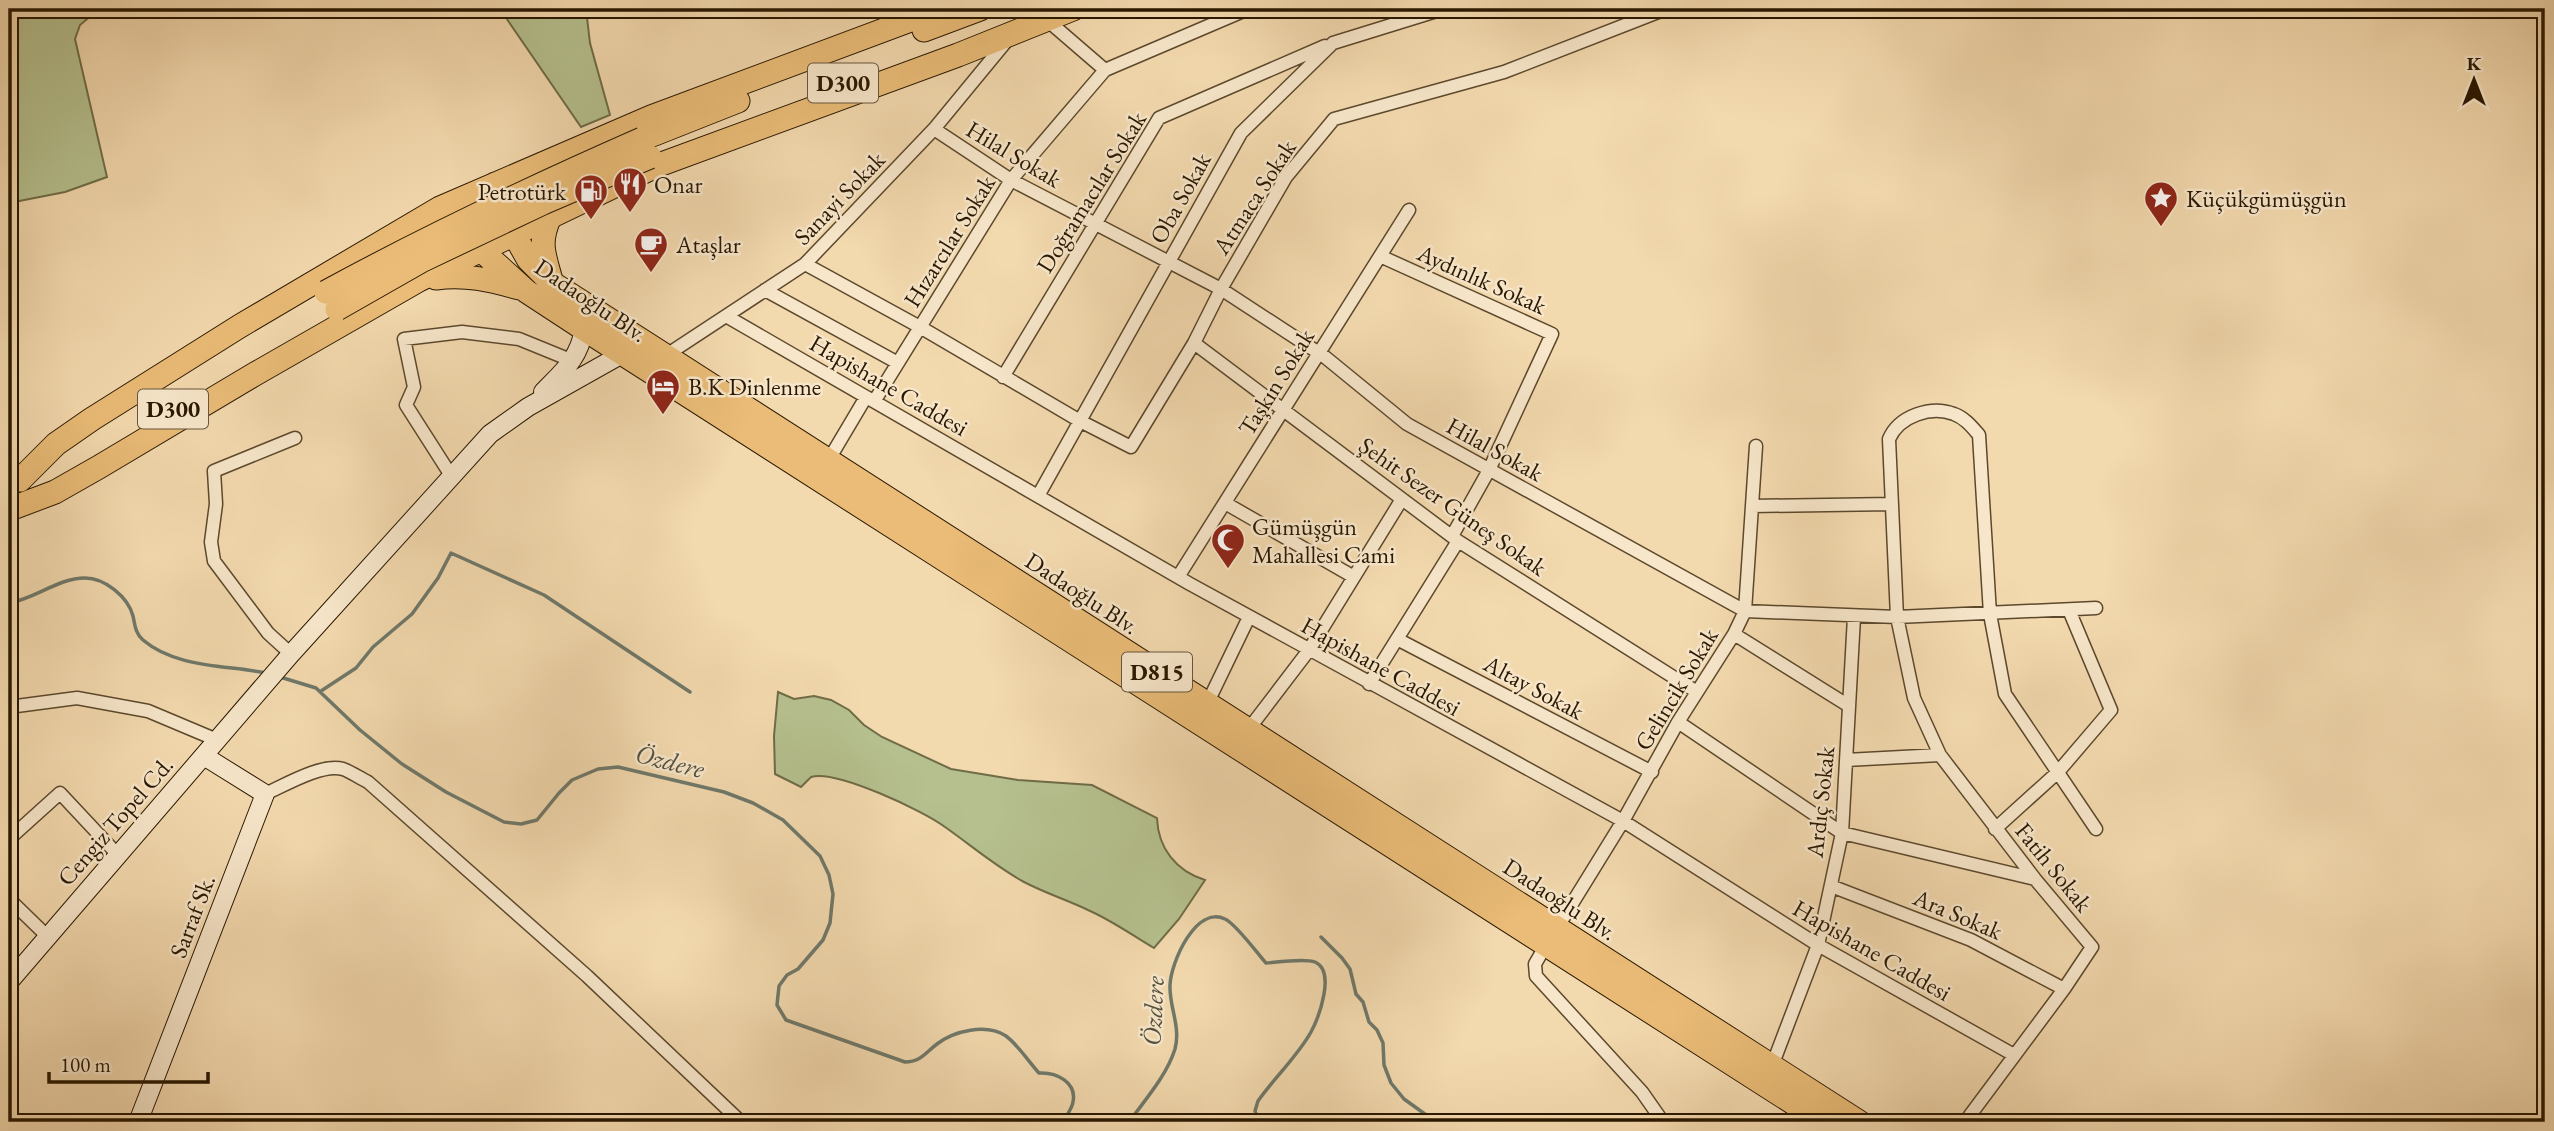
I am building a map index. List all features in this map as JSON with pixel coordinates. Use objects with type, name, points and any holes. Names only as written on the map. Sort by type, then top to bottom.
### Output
[{"type":"highway","points":[[12,496],[57,444],[92,419],[240,326],[440,208],[651,117],[940,9]]},
{"type":"highway","name":"D300","points":[[12,496],[332,300],[543,203],[646,148],[799,76],[980,9]]},
{"type":"highway","points":[[12,496],[55,492],[419,280],[656,166],[1013,33],[1041,14],[1073,9]]},
{"type":"highway","name":"D300","points":[[646,148],[1041,14]]},
{"type":"highway","name":"Dadaoğlu Blv.","points":[[495,184],[507,209],[514,234],[528,259],[552,284],[1248,730],[1821,1122]]},
{"type":"highway","name":"Dadaoğlu Blv.","points":[[440,208],[456,233],[481,250],[526,291],[584,329],[1551,937],[1772,1066],[1859,1122]]},
{"type":"highway","points":[[550,217],[543,232],[543,252],[552,284]]},
{"type":"highway","points":[[419,280],[455,275],[480,277],[526,291]]},
{"type":"highway","name":"D300","points":[[12,496],[332,300]]},
{"type":"main road","points":[[528,407],[573,361],[581,346],[584,329]]},
{"type":"main road","points":[[287,659],[490,434],[528,407],[624,354]]},
{"type":"main road","name":"Cengiz Topel Cd.","points":[[9,982],[287,659]]},
{"type":"main road","points":[[204,756],[265,794]]},
{"type":"main road","name":"Sarraf Sk.","points":[[138,1122],[265,794]]},
{"type":"street","name":"Hızarcılar Sokak","points":[[828,461],[870,398],[898,363],[1010,180],[1105,70],[1248,9]]},
{"type":"street","name":"Oba Sokak","points":[[1038,496],[1241,133],[1333,43],[1443,9]]},
{"type":"street","name":"Atmaca Sokak","points":[[1080,421],[1131,447],[1194,343],[1221,289],[1286,177],[1334,119],[1504,72],[1667,9]]},
{"type":"street","points":[[1041,14],[1105,70]]},
{"type":"street","name":"Sanayi Sokak","points":[[664,356],[805,264],[934,129],[1013,33]]},
{"type":"street","name":"Doğramacılar Sokak","points":[[1003,377],[1159,118],[1333,43]]},
{"type":"street","name":"Hilal Sokak","points":[[934,129],[1010,180],[1221,289],[1319,353],[1407,424],[1745,611],[1897,617],[2096,608]]},
{"type":"street","name":"Taşkın Sokak","points":[[1178,578],[1409,210]]},
{"type":"street","name":"Aydınlık Sokak","points":[[1369,684],[1455,539],[1552,334],[1380,256]]},
{"type":"street","points":[[805,264],[920,327],[1080,421]]},
{"type":"street","points":[[765,290],[898,363]]},
{"type":"street","name":"Hapishane Caddesi","points":[[726,316],[1178,578],[1623,821],[1818,945],[2014,1055]]},
{"type":"street","points":[[452,477],[406,405],[414,387],[404,338],[461,332],[519,339],[573,361]]},
{"type":"street","name":"Şehit Sezer Güneş Sokak","points":[[1194,343],[1455,539],[1697,691]]},
{"type":"street","name":"Fatih Sokak","points":[[1965,1122],[2092,947],[1995,829],[1940,755],[1914,698],[1897,617],[1889,439],[1899,424],[1926,412],[1943,411],[1954,414],[1972,426],[1979,435],[1990,614],[2005,694],[2096,829]]},
{"type":"street","points":[[287,659],[214,561],[211,541],[216,504],[214,471],[295,438]]},
{"type":"street","name":"Gelincik Sokak","points":[[1663,1122],[1642,1092],[1536,976],[1535,964],[1623,821],[1678,722],[1734,634],[1745,611],[1756,446]]},
{"type":"street","points":[[1248,730],[1309,650],[1402,499]]},
{"type":"street","points":[[1225,503],[1354,577]]},
{"type":"street","points":[[1752,506],[1892,504]]},
{"type":"street","points":[[1995,829],[2058,772],[2111,710],[2069,610]]},
{"type":"street","points":[[1207,704],[1249,617]]},
{"type":"street","name":"Ardıç Sokak","points":[[1772,1066],[1818,945],[1842,833],[1854,617]]},
{"type":"street","points":[[1734,634],[1849,706]]},
{"type":"street","name":"Altay Sokak","points":[[1397,639],[1651,772]]},
{"type":"street","points":[[9,706],[77,698],[148,711],[217,740]]},
{"type":"street","points":[[1678,722],[1842,833],[2035,879]]},
{"type":"street","points":[[1846,760],[1940,755]]},
{"type":"street","points":[[265,794],[316,771],[329,768],[342,769],[368,782],[587,976],[741,1122]]},
{"type":"street","points":[[9,839],[60,793],[118,855]]},
{"type":"street","name":"Ara Sokak","points":[[1831,886],[1972,940],[2064,989]]},
{"type":"street","points":[[9,899],[48,937]]},
{"type":"green space","points":[[9,9],[99,9],[80,25],[75,39],[107,177],[65,192],[9,203]]},
{"type":"green space","points":[[500,9],[586,9],[590,43],[610,115],[581,127]]},
{"type":"green space","points":[[778,692],[794,699],[814,696],[831,700],[849,710],[864,725],[882,737],[951,769],[1018,780],[1092,785],[1157,818],[1161,839],[1170,857],[1185,871],[1205,880],[1179,919],[1154,948],[1097,914],[1024,882],[934,820],[900,802],[839,779],[811,777],[801,787],[775,774],[774,736]]},
{"type":"waterway","points":[[321,691],[356,668],[373,647],[412,614],[438,578],[451,553],[544,595],[690,692]]},
{"type":"waterway","name":"Özdere","points":[[9,603],[65,581],[93,579],[108,585],[121,596],[130,609],[138,635],[156,649],[186,661],[266,673]]},
{"type":"waterway","name":"Özdere","points":[[280,677],[316,688],[360,730],[402,764],[446,792],[504,822],[521,824],[537,820],[572,780],[598,769],[618,767],[724,792],[753,803],[783,820],[820,856],[829,875],[833,894],[830,923],[823,940],[779,986],[777,1005],[786,1020],[905,1062],[919,1059],[944,1039],[961,1032],[980,1029],[998,1032],[1015,1044],[1039,1073],[1058,1076],[1072,1089],[1073,1102],[1063,1122]]},
{"type":"waterway","name":"Özdere","points":[[1129,1122],[1161,1078],[1175,1049],[1177,1032],[1170,985],[1180,950],[1195,928],[1204,920],[1214,917],[1225,919],[1235,927],[1266,963],[1311,961],[1321,967],[1324,975],[1324,995],[1311,1032],[1258,1101],[1255,1111],[1259,1122]]},
{"type":"waterway","points":[[1321,937],[1350,969],[1356,994],[1363,1002],[1369,1022],[1377,1030],[1383,1043],[1384,1065],[1391,1083],[1404,1099],[1436,1122]]},
{"type":"place","name":"Onar","points":[[630,214]]},
{"type":"place","name":"Petrotürk","points":[[591,221]]},
{"type":"place","name":"Küçükgümüşgün","points":[[2161,228]]},
{"type":"place","name":"Ataşlar","points":[[651,274]]},
{"type":"place","name":"B.K Dinlenme","points":[[663,416]]},
{"type":"place","name":"Gümüşgün Mahallesi Cami","points":[[1228,570]]}]
